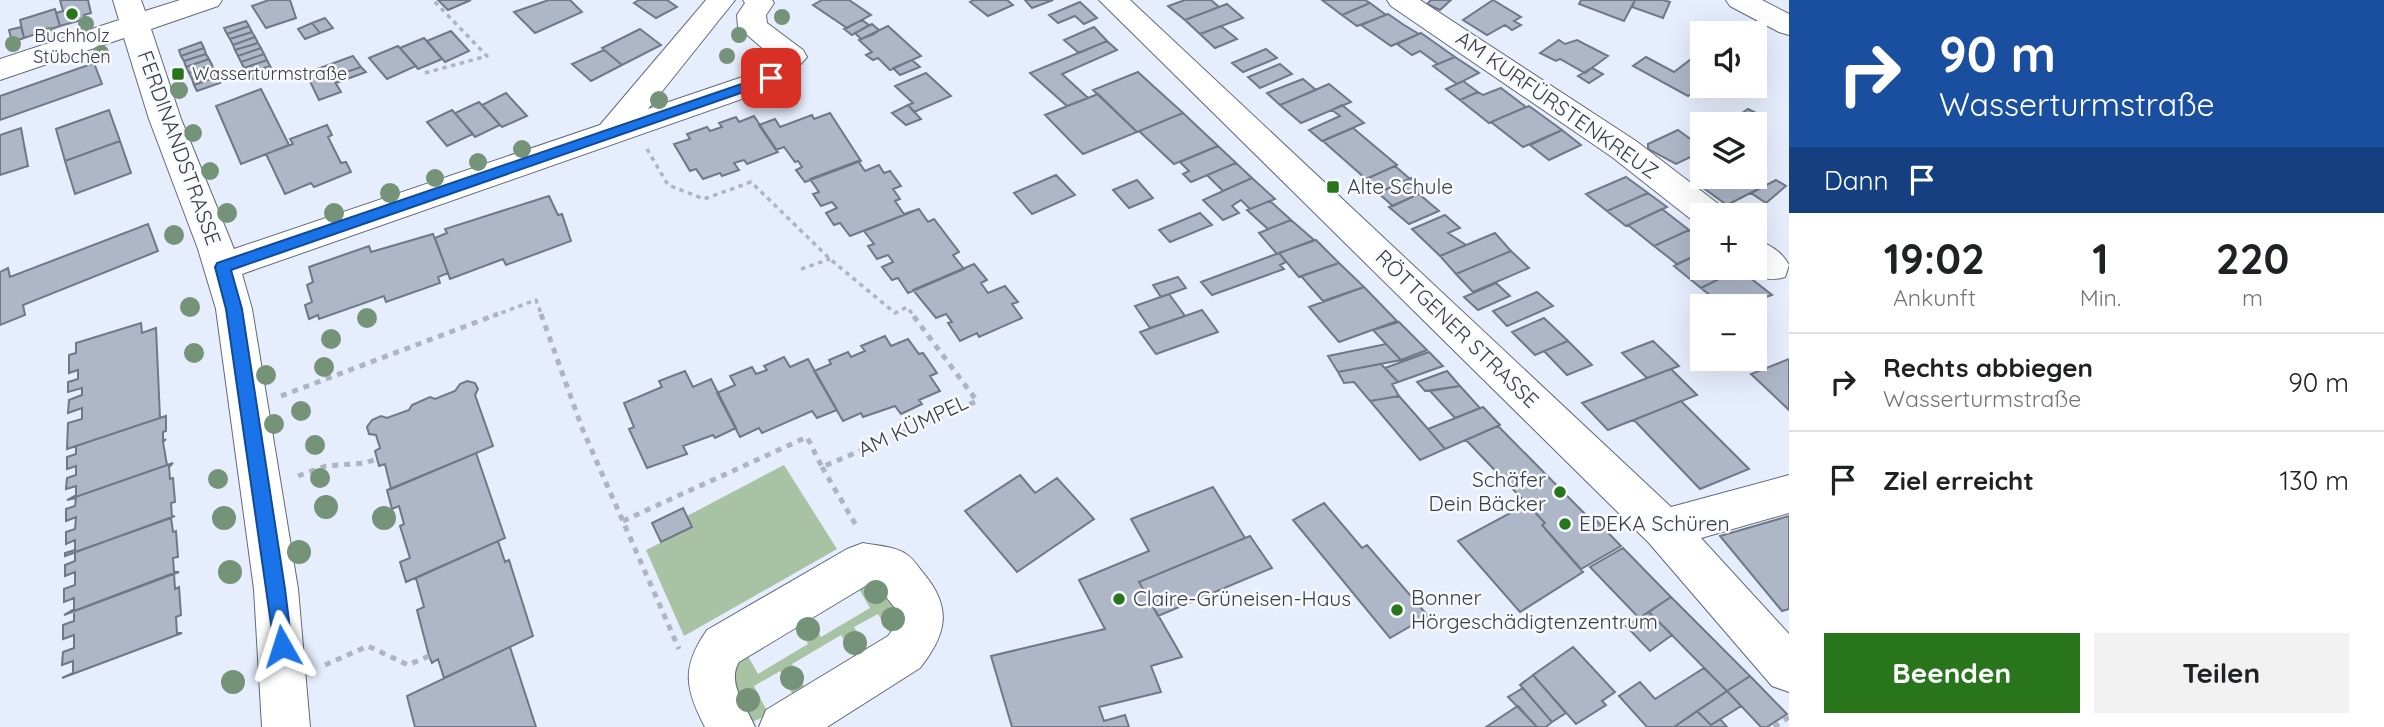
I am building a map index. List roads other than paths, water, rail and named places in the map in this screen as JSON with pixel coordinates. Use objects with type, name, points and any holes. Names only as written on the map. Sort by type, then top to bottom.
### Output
[{"type":"street","points":[[0,70],[131,13],[208,0]]},
{"type":"street","points":[[622,129],[720,0]]},
{"type":"street","points":[[222,267],[771,78],[792,57],[753,27],[751,15],[760,3],[757,0]]},
{"type":"street","name":"RÖTTGENER STRASSE","points":[[1113,0],[1664,529],[1789,669]]},
{"type":"street","name":"AM KURFÜRSTENKREUZ","points":[[1401,0],[1624,149],[1694,203]]},
{"type":"street","points":[[1740,0],[1789,26]]},
{"type":"street","name":"FERDINANDSTRASSE","points":[[131,13],[165,119],[222,267],[234,309],[276,589],[286,727]]},
{"type":"street","points":[[1664,529],[1789,494]]},
{"type":"street","points":[[731,727],[710,687],[713,659],[723,646],[863,564],[891,569],[920,608],[924,620],[919,635],[904,652],[783,727]]},
{"type":"place","name":"Buchholz Stübchen","points":[[72,14]]},
{"type":"place","name":"Wasserturmstraße","points":[[178,74]]},
{"type":"place","name":"Alte Schule","points":[[1333,187]]},
{"type":"place","name":"Schäfer Dein Bäcker","points":[[1560,492]]},
{"type":"place","name":"EDEKA Schüren","points":[[1565,524]]},
{"type":"place","name":"Claire-Grüneisen-Haus","points":[[1119,599]]},
{"type":"place","name":"Bonner Hörgeschädigtenzentrum","points":[[1397,610]]}]
